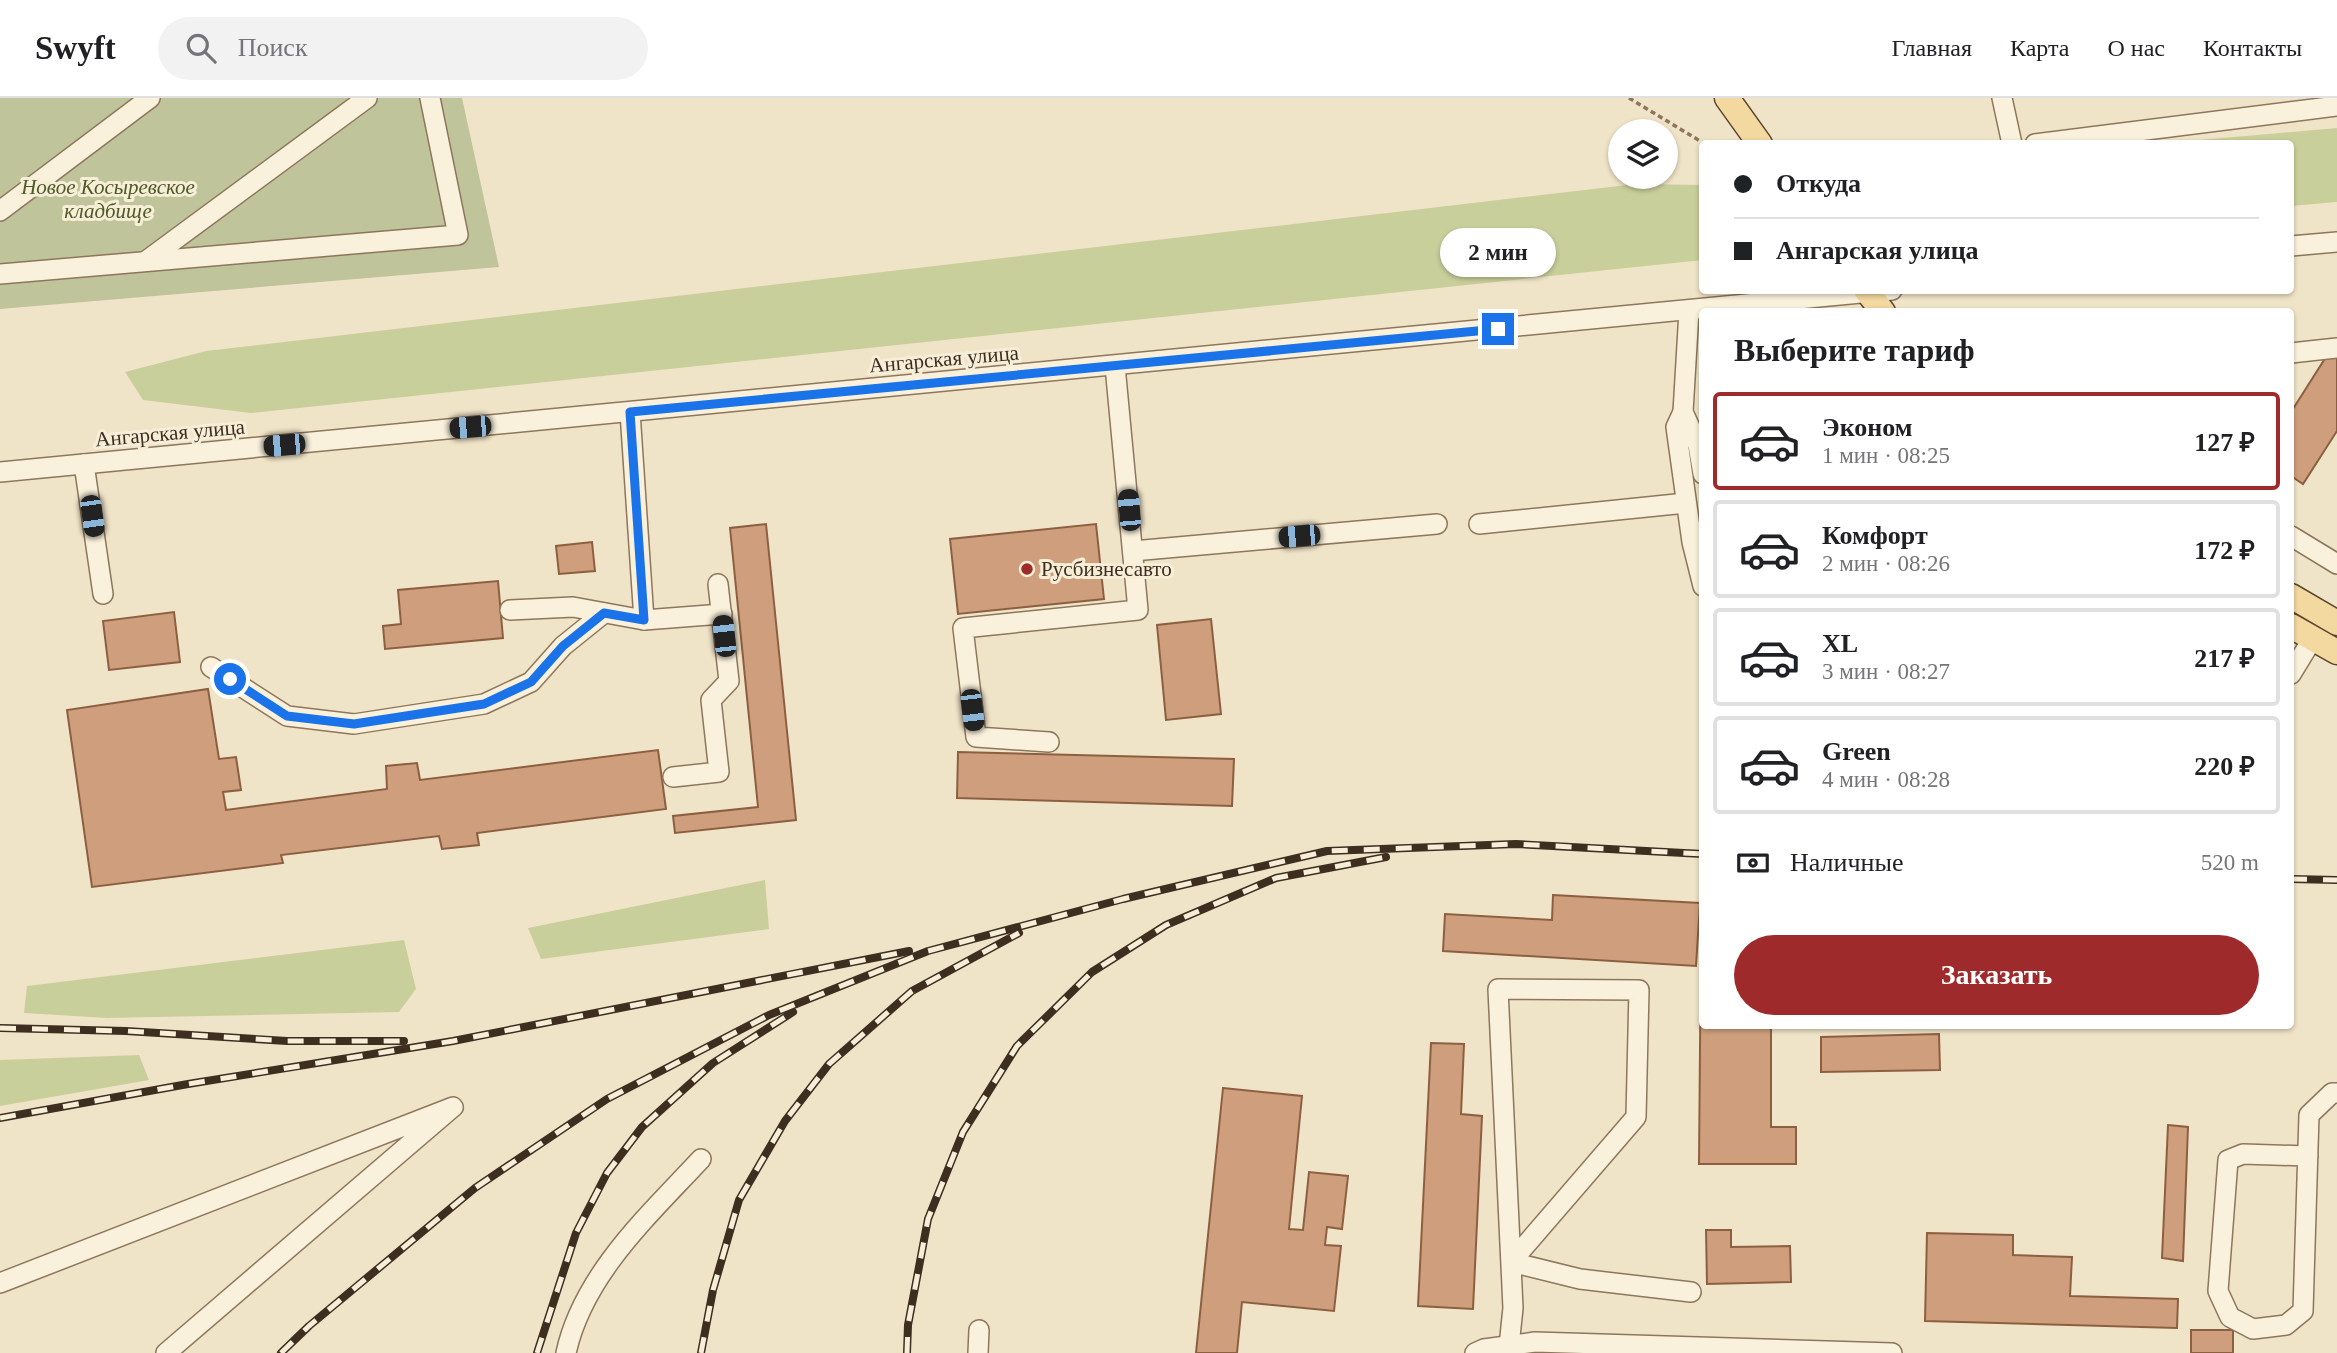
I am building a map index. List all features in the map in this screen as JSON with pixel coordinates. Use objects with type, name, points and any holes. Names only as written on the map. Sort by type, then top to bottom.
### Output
[{"type":"main road","points":[[1727,98],[1757,140]]},
{"type":"main road","points":[[2294,598],[2337,623]]},
{"type":"main road","points":[[2294,628],[2337,652]]},
{"type":"street","points":[[0,211],[150,98]]},
{"type":"street","points":[[145,262],[367,98]]},
{"type":"street","points":[[0,274],[458,235],[430,98]]},
{"type":"street","points":[[2002,98],[2011,140]]},
{"type":"street","points":[[2067,140],[2337,106]]},
{"type":"street","points":[[2294,246],[2337,242]]},
{"type":"street","name":"Ангарская улица","points":[[1727,308],[1877,296]]},
{"type":"street","name":"Ангарская улица","points":[[0,472],[1699,310]]},
{"type":"street","points":[[1689,311],[1684,412],[1676,427],[1692,542],[1699,570]]},
{"type":"street","points":[[2294,352],[2337,348]]},
{"type":"street","points":[[1048,742],[976,737],[963,628],[1138,610],[1115,366]]},
{"type":"street","points":[[630,412],[644,620]]},
{"type":"street","points":[[1684,412],[1699,443]]},
{"type":"street","points":[[84,464],[103,594]]},
{"type":"street","points":[[1479,524],[1686,503]]},
{"type":"street","points":[[1133,551],[1437,524]]},
{"type":"street","points":[[2294,542],[2337,564]]},
{"type":"street","points":[[673,777],[719,772],[711,700],[729,681],[718,584]]},
{"type":"street","points":[[510,610],[573,607],[644,620],[722,614]]},
{"type":"street","points":[[211,667],[287,716],[354,724],[484,704],[531,682],[563,646],[604,613]]},
{"type":"street","points":[[2294,669],[2313,638]]},
{"type":"street","points":[[1509,1346],[1513,1308],[1498,989],[1639,990],[1636,1116],[1511,1262]]},
{"type":"street","points":[[2308,1156],[2243,1154],[2228,1160],[2217,1292],[2230,1317],[2253,1329],[2286,1325],[2303,1311],[2308,1156],[2309,1115],[2332,1093],[2337,1093]]},
{"type":"street","points":[[0,1283],[453,1107],[166,1353]]},
{"type":"street","points":[[566,1353],[571,1332],[585,1298],[630,1236],[701,1159]]},
{"type":"street","points":[[1511,1262],[1580,1279],[1691,1292]]},
{"type":"street","points":[[978,1353],[979,1330]]},
{"type":"street","points":[[1475,1353],[1484,1349],[1535,1342],[1892,1353]]},
{"type":"path","points":[[1629,98],[1699,140]]},
{"type":"green space","name":"Новое Косыревское кладбище","points":[[0,98],[462,98],[499,267],[0,309]]},
{"type":"green space","points":[[2337,128],[2337,202],[2294,206],[2294,140],[2200,140]]},
{"type":"green space","points":[[1678,185],[1699,185],[1699,260],[251,413],[143,400],[125,372],[206,351],[1608,187],[1678,189]]},
{"type":"green space","points":[[765,880],[769,929],[541,959],[528,928]]},
{"type":"green space","points":[[404,940],[416,989],[399,1012],[107,1018],[24,1013],[27,986]]},
{"type":"green space","points":[[139,1055],[149,1080],[0,1106],[0,1060]]},
{"type":"building","points":[[2333,346],[2337,349],[2337,431],[2303,484],[2294,478],[2294,407]]},
{"type":"building","points":[[766,524],[796,820],[675,833],[673,816],[758,807],[730,528]]},
{"type":"building","name":"Русбизнесавто","points":[[1096,524],[1104,599],[958,614],[950,539]]},
{"type":"building","points":[[592,542],[595,571],[559,574],[556,546]]},
{"type":"building","points":[[498,581],[503,638],[385,649],[383,626],[401,624],[398,590]]},
{"type":"building","points":[[174,612],[180,662],[109,670],[103,621]]},
{"type":"building","points":[[1211,619],[1221,714],[1166,720],[1157,625]]},
{"type":"building","points":[[208,689],[219,759],[236,757],[241,790],[223,792],[226,810],[387,789],[386,766],[417,763],[420,780],[658,750],[666,809],[477,833],[479,845],[442,849],[439,836],[281,855],[283,863],[92,887],[67,710]]},
{"type":"building","points":[[958,752],[1234,759],[1232,806],[957,798]]},
{"type":"building","points":[[1553,895],[1699,903],[1696,966],[1443,951],[1445,914],[1552,920]]},
{"type":"building","points":[[1700,1029],[1771,1029],[1771,1127],[1796,1127],[1796,1164],[1699,1164]]},
{"type":"building","points":[[1939,1034],[1940,1070],[1821,1072],[1821,1037]]},
{"type":"building","points":[[1431,1043],[1464,1044],[1461,1114],[1482,1116],[1473,1309],[1418,1306]]},
{"type":"building","points":[[1223,1088],[1302,1096],[1289,1229],[1303,1230],[1309,1172],[1348,1176],[1342,1229],[1327,1227],[1325,1245],[1341,1246],[1334,1311],[1242,1302],[1237,1353],[1196,1353]]},
{"type":"building","points":[[2168,1125],[2188,1127],[2183,1261],[2162,1258]]},
{"type":"building","points":[[1706,1230],[1731,1230],[1731,1247],[1790,1246],[1791,1282],[1707,1284]]},
{"type":"building","points":[[1927,1233],[2013,1235],[2013,1255],[2072,1257],[2070,1296],[2178,1299],[2177,1328],[1925,1321]]},
{"type":"building","points":[[2191,1330],[2233,1330],[2233,1353],[2191,1353]]},
{"type":"railway","points":[[281,1353],[309,1326],[475,1188],[607,1099],[769,1015],[928,951],[1123,899],[1327,851],[1516,844],[1699,854]]},
{"type":"railway","points":[[907,1353],[908,1325],[928,1219],[963,1132],[1017,1046],[1092,972],[1166,925],[1276,878],[1386,857]]},
{"type":"railway","points":[[2294,879],[2337,880]]},
{"type":"railway","points":[[701,1353],[713,1290],[739,1200],[785,1121],[829,1064],[912,991],[1019,933]]},
{"type":"railway","points":[[0,1118],[453,1041],[909,951]]},
{"type":"railway","points":[[537,1353],[576,1233],[607,1173],[642,1127],[713,1063],[793,1012]]},
{"type":"railway","points":[[0,1028],[126,1031],[287,1041],[404,1041]]},
{"type":"place","name":"Русбизнесавто","points":[[1027,569]]},
{"type":"route","points":[[230,679],[287,716],[354,724],[484,704],[531,682],[563,646],[604,613],[644,620],[630,412],[1498,329]]}]
